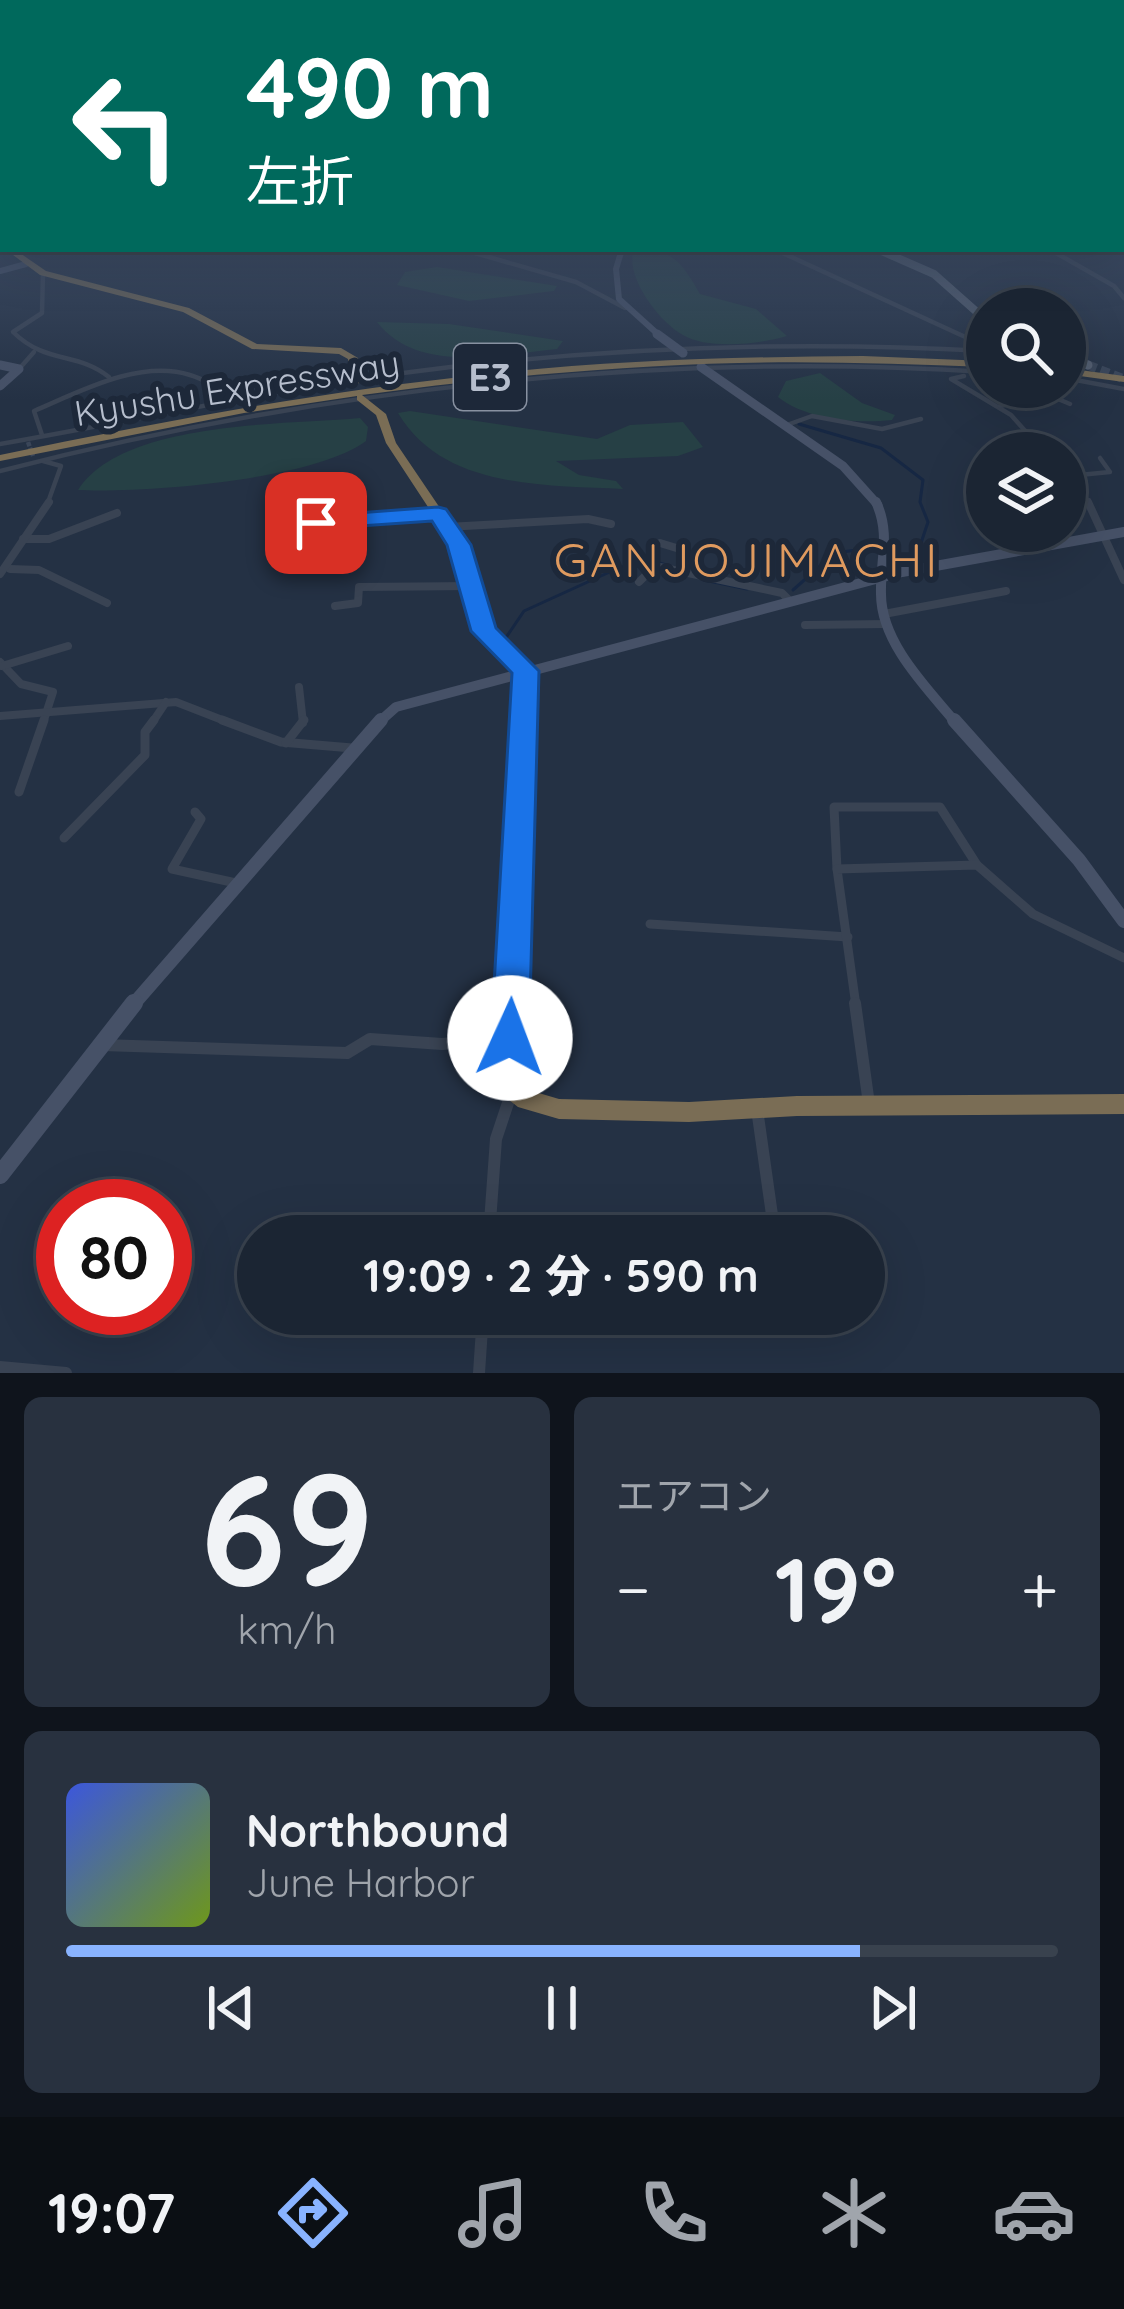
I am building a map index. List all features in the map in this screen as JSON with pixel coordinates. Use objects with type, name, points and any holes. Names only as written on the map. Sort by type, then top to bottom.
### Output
[{"type":"highway","points":[[39,271],[186,310],[228,338],[255,347],[341,351],[353,358],[358,391],[381,414],[391,443],[443,520],[472,586],[484,631],[526,671],[510,1038],[513,1090],[526,1100],[560,1109],[1124,1104]]},
{"type":"highway","name":"Kyushu Expressway","points":[[0,451],[222,413],[523,374],[780,358],[966,362]]},
{"type":"highway","points":[[1086,374],[1124,377]]},
{"type":"main road","points":[[927,271],[966,302]]},
{"type":"street","points":[[538,271],[576,282],[626,308],[680,351]]},
{"type":"street","points":[[614,271],[611,280],[626,308]]},
{"type":"street","points":[[805,271],[903,302],[966,347]]},
{"type":"street","points":[[1088,271],[1114,286],[1124,298]]},
{"type":"street","points":[[43,273],[42,313],[13,332],[34,352],[94,364],[111,378]]},
{"type":"street","points":[[0,471],[34,458],[358,391],[680,351],[864,344],[966,359]]},
{"type":"street","points":[[0,386],[34,352]]},
{"type":"street","points":[[0,451],[42,436],[244,399],[509,380],[847,363],[966,362]]},
{"type":"street","points":[[0,365],[19,369]]},
{"type":"street","points":[[705,371],[855,478],[876,502],[886,528],[885,619],[929,690],[1083,864],[1124,921]]},
{"type":"street","points":[[966,372],[951,379],[966,388]]},
{"type":"street","points":[[42,436],[34,411],[111,378],[183,373],[244,399]]},
{"type":"street","points":[[1086,378],[1124,389]]},
{"type":"street","points":[[1000,408],[1026,432]]},
{"type":"street","points":[[783,426],[812,416],[882,429],[921,419]]},
{"type":"street","points":[[4,572],[23,538],[56,498],[61,479],[57,463],[34,458]]},
{"type":"street","points":[[1086,474],[1110,472],[1100,458]]},
{"type":"street","points":[[1086,502],[1124,580]]},
{"type":"street","points":[[23,538],[49,539],[117,513]]},
{"type":"street","points":[[275,526],[588,519],[610,524]]},
{"type":"street","points":[[0,1175],[98,1045],[354,748],[396,707],[790,601],[1124,532]]},
{"type":"street","points":[[660,543],[683,550],[691,571],[711,581],[782,593],[790,601]]},
{"type":"street","points":[[639,582],[655,566],[680,575],[691,571]]},
{"type":"street","points":[[4,572],[39,570],[107,603]]},
{"type":"street","points":[[335,606],[358,603],[359,586],[472,586]]},
{"type":"street","points":[[805,625],[935,612],[959,599],[1006,591]]},
{"type":"street","points":[[20,791],[53,692],[21,684],[1,664],[68,646]]},
{"type":"street","points":[[286,742],[304,721],[299,687]]},
{"type":"street","points":[[0,716],[166,702],[286,742],[354,748]]},
{"type":"street","points":[[64,838],[138,764],[145,754],[145,732],[166,702]]},
{"type":"street","points":[[869,1106],[837,869],[834,807],[940,807],[997,890],[1071,935],[1107,944],[1124,958]]},
{"type":"street","points":[[195,812],[201,819],[198,831],[174,861],[174,873],[237,884]]},
{"type":"street","points":[[837,869],[977,866]]},
{"type":"street","points":[[650,924],[848,937]]},
{"type":"street","points":[[98,1045],[347,1054],[370,1039],[442,1044],[510,1038]]},
{"type":"street","points":[[490,1215],[496,1139],[513,1090]]},
{"type":"street","points":[[757,1108],[772,1215]]},
{"type":"street","points":[[479,1373],[482,1335]]},
{"type":"street","points":[[0,1367],[66,1373]]},
{"type":"green space","points":[[463,271],[557,286],[554,291],[469,301],[397,285],[405,272]]},
{"type":"green space","points":[[634,271],[685,271],[700,294],[756,309],[787,336],[749,343],[693,340],[663,319]]},
{"type":"green space","points":[[377,322],[449,324],[563,341],[557,349],[510,355],[436,355],[394,338]]},
{"type":"green space","points":[[820,373],[862,403],[895,415],[892,420],[833,419],[803,411],[778,397],[786,381]]},
{"type":"green space","points":[[398,413],[597,439],[630,425],[683,422],[703,447],[678,456],[556,461],[579,475],[616,481],[623,489],[529,483],[468,469],[441,456],[417,438]]},
{"type":"green space","points":[[360,418],[368,427],[366,441],[308,466],[185,486],[78,490],[100,467],[166,439],[248,426]]},
{"type":"waterway","points":[[799,424],[881,448],[923,480],[920,502],[928,522],[921,543],[912,549]]},
{"type":"waterway","points":[[793,590],[835,553],[871,548]]},
{"type":"waterway","points":[[503,642],[524,611],[614,570],[645,559],[670,566]]},
{"type":"waterway","points":[[704,580],[747,589]]},
{"type":"tunnel","points":[[1088,365],[1124,379]]},
{"type":"tunnel","points":[[28,442],[33,456]]},
{"type":"district","name":"GANJOJIMACHI","points":[[747,560]]},
{"type":"route","points":[[316,523],[438,514],[459,545],[484,631],[526,671],[510,1038]]}]
